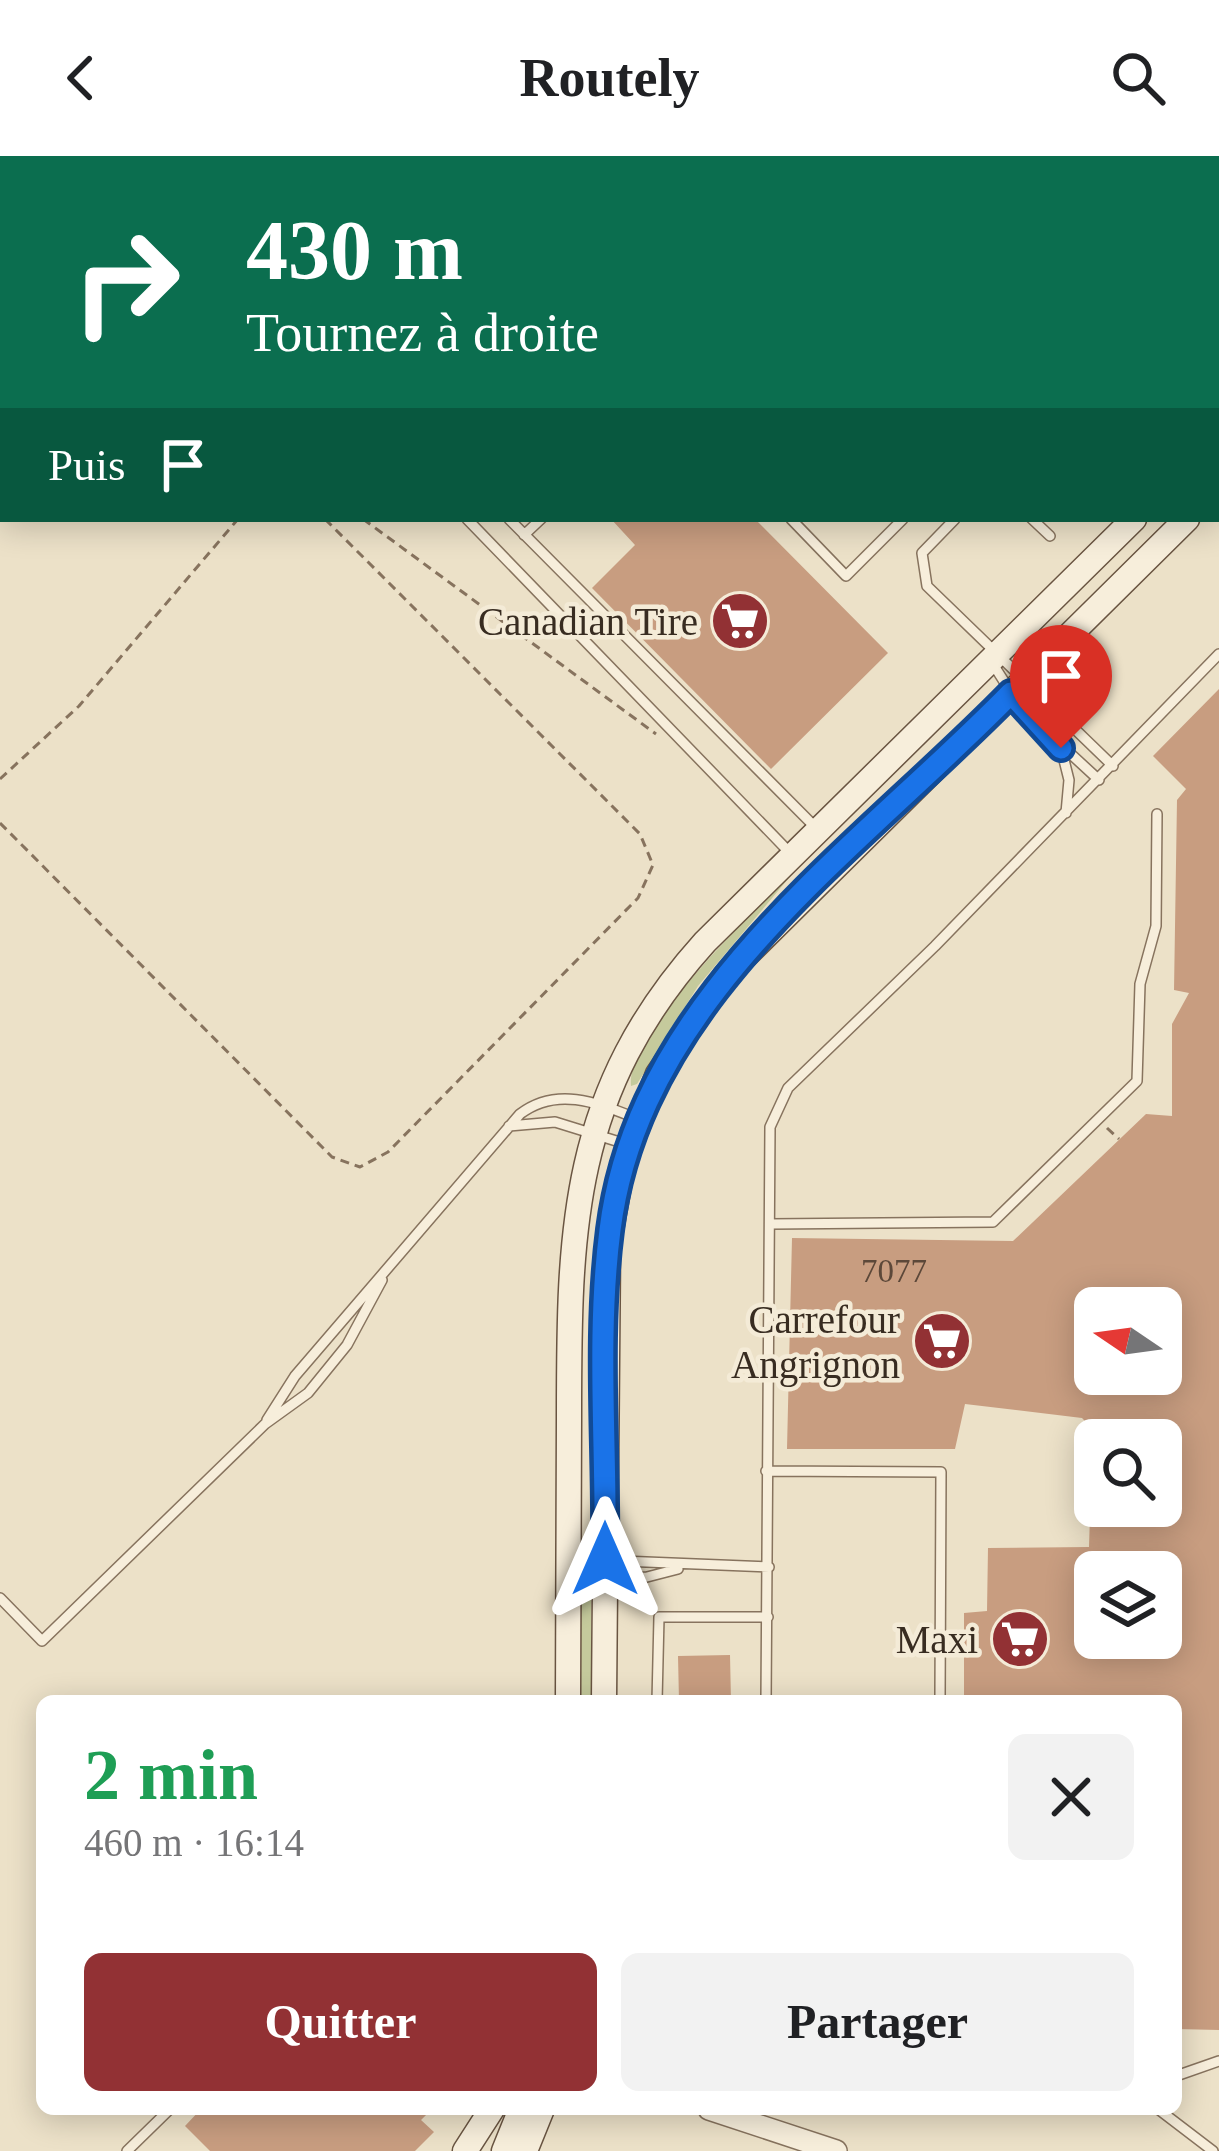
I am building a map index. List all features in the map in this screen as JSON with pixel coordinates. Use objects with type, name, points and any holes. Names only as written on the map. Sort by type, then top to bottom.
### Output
[{"type":"main road","points":[[568,1695],[570,1256],[593,1133],[603,1105],[641,1027],[671,982],[1131,522]]},
{"type":"main road","points":[[604,1695],[608,1246],[629,1145],[676,1041],[725,976],[1184,522]]},
{"type":"main road","points":[[465,2151],[488,2115]]},
{"type":"main road","points":[[504,2151],[533,2115]]},
{"type":"main road","points":[[525,2151],[536,2115]]},
{"type":"street","points":[[728,2115],[836,2151]]},
{"type":"lane","points":[[470,522],[793,855]]},
{"type":"lane","points":[[511,522],[818,830]]},
{"type":"lane","points":[[524,535],[538,522]]},
{"type":"lane","points":[[794,522],[846,576],[900,522]]},
{"type":"lane","points":[[952,522],[922,553],[920,570],[927,586],[1018,686],[1061,748],[1099,780]]},
{"type":"lane","points":[[1035,522],[1049,536]]},
{"type":"lane","points":[[766,1695],[770,1127],[788,1088],[1113,766],[1219,654]]},
{"type":"lane","points":[[994,658],[1018,686],[1113,766]]},
{"type":"lane","points":[[1061,748],[1069,780],[1065,814]]},
{"type":"lane","points":[[772,1224],[992,1222],[1137,1081],[1140,984],[1156,926],[1157,814]]},
{"type":"lane","points":[[265,1424],[296,1376],[509,1126],[538,1104],[572,1098],[638,1119]]},
{"type":"lane","points":[[509,1126],[544,1121],[629,1145]]},
{"type":"lane","points":[[0,1598],[42,1640],[265,1424],[308,1393],[347,1345],[382,1280]]},
{"type":"lane","points":[[766,1471],[941,1472],[940,1695]]},
{"type":"lane","points":[[568,1569],[605,1569],[647,1559],[683,1568]]},
{"type":"lane","points":[[568,1569],[605,1569],[647,1577],[683,1568],[769,1567]]},
{"type":"lane","points":[[657,1695],[659,1617],[768,1618]]},
{"type":"lane","points":[[1182,2074],[1219,2061]]},
{"type":"lane","points":[[127,2151],[164,2115]]},
{"type":"lane","points":[[1164,2115],[1195,2151]]},
{"type":"lane","points":[[1184,2134],[1213,2151]]},
{"type":"path","points":[[0,779],[79,706],[235,522]]},
{"type":"path","points":[[0,823],[332,1157],[360,1167],[388,1152],[638,898],[653,865],[640,834],[328,522]]},
{"type":"path","points":[[367,522],[661,736]]},
{"type":"path","points":[[1107,1127],[1119,1139]]},
{"type":"green space","points":[[794,872],[698,986],[637,1084],[631,1086],[635,1063],[670,1005]]},
{"type":"green space","points":[[591,1599],[591,1695],[581,1695],[581,1600]]},
{"type":"building","name":"Canadian Tire","points":[[614,522],[758,522],[888,653],[771,769],[592,588],[635,545]]},
{"type":"building","name":"Carrefour Angrignon","points":[[1219,689],[1219,2030],[1182,2029],[1182,1695],[964,1695],[964,1613],[987,1611],[988,1548],[1089,1547],[1090,1527],[1182,1527],[1182,1419],[1083,1419],[965,1404],[955,1449],[787,1449],[792,1238],[1013,1241],[1146,1114],[1172,1116],[1172,1024],[1189,993],[1174,990],[1177,800],[1186,789],[1153,756]]},
{"type":"building","points":[[730,1655],[731,1695],[679,1695],[678,1656]]},
{"type":"building","points":[[195,2115],[426,2115],[421,2120],[434,2132],[415,2151],[210,2151],[185,2126]]},
{"type":"place","name":"Canadian Tire","points":[[740,621]]},
{"type":"place","name":"Carrefour Angrignon","points":[[942,1341]]},
{"type":"place","name":"Maxi","points":[[1020,1639]]},
{"type":"route","points":[[605,1559],[609,1234],[629,1145],[667,1058],[725,976],[1011,693],[1061,748]]}]
